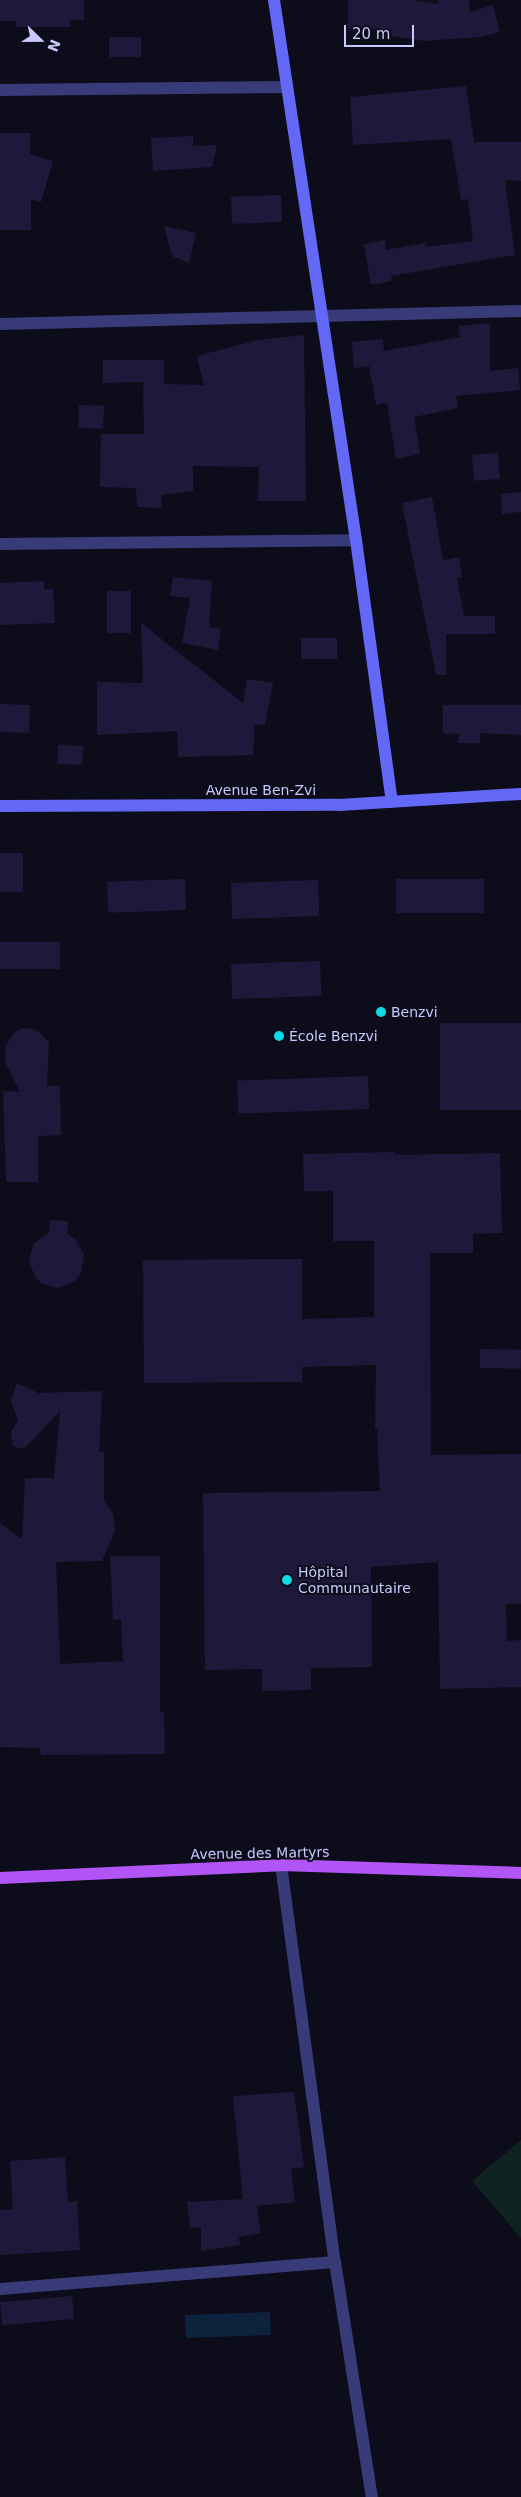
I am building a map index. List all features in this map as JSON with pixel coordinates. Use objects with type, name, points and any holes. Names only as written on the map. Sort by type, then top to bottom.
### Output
[{"type":"main road","name":"Avenue des Martyrs","points":[[0,1878],[281,1865],[521,1874]]},
{"type":"street","points":[[274,0],[356,540],[392,802]]},
{"type":"street","points":[[0,90],[287,86]]},
{"type":"street","points":[[0,324],[521,311]]},
{"type":"street","points":[[0,544],[356,540]]},
{"type":"street","name":"Avenue Ben-Zvi","points":[[0,806],[339,805],[521,794]]},
{"type":"street","points":[[281,1865],[335,2262],[372,2497]]},
{"type":"street","points":[[0,2289],[335,2262]]},
{"type":"green space","points":[[521,2140],[521,2238],[472,2181]]},
{"type":"water","points":[[270,2312],[271,2335],[186,2338],[185,2315]]},
{"type":"building","points":[[0,0],[84,0],[84,20],[70,20],[70,27],[16,27],[16,21],[0,21]]},
{"type":"building","points":[[348,0],[412,0],[438,4],[437,0],[469,0],[470,12],[493,5],[500,32],[480,37],[424,41],[391,36],[392,30],[348,29]]},
{"type":"building","points":[[109,37],[141,37],[141,57],[109,57]]},
{"type":"building","points":[[466,86],[474,142],[521,142],[521,181],[505,180],[515,255],[391,276],[392,281],[371,285],[364,244],[385,240],[386,250],[425,243],[426,247],[473,241],[468,199],[461,200],[451,139],[353,145],[350,97]]},
{"type":"building","points":[[0,133],[30,133],[30,154],[53,161],[41,202],[31,199],[31,230],[0,230]]},
{"type":"building","points":[[193,136],[193,146],[217,145],[212,167],[153,171],[151,138]]},
{"type":"building","points":[[281,195],[282,222],[232,224],[231,197]]},
{"type":"building","points":[[164,226],[196,233],[189,263],[172,256]]},
{"type":"building","points":[[490,323],[490,371],[518,368],[520,390],[456,396],[458,408],[414,417],[420,454],[396,459],[387,403],[376,405],[369,366],[354,368],[352,342],[383,339],[384,351],[460,337],[458,326]]},
{"type":"building","points":[[304,335],[306,501],[258,501],[259,467],[193,466],[193,491],[161,495],[162,508],[137,507],[136,488],[100,487],[101,434],[144,434],[143,382],[103,383],[103,360],[164,360],[164,384],[204,385],[197,356],[258,340]]},
{"type":"building","points":[[79,405],[104,406],[103,429],[78,428]]},
{"type":"building","points":[[498,453],[500,479],[474,481],[472,455]]},
{"type":"building","points":[[521,492],[521,512],[502,514],[501,494]]},
{"type":"building","points":[[432,497],[443,560],[459,557],[462,577],[457,578],[464,616],[495,616],[495,634],[446,634],[446,675],[436,675],[402,503]]},
{"type":"building","points":[[173,577],[212,581],[209,627],[221,629],[218,650],[182,643],[190,598],[170,596]]},
{"type":"building","points":[[44,581],[44,589],[53,589],[55,623],[0,625],[0,583]]},
{"type":"building","points":[[107,591],[131,591],[131,633],[107,633]]},
{"type":"building","points":[[141,623],[243,703],[247,679],[273,683],[265,725],[255,724],[253,755],[178,757],[177,731],[97,735],[97,682],[143,683]]},
{"type":"building","points":[[301,638],[337,638],[337,659],[301,659]]},
{"type":"building","points":[[0,704],[30,705],[29,733],[0,732]]},
{"type":"building","points":[[443,705],[521,705],[521,735],[480,733],[480,743],[458,743],[459,734],[443,733]]},
{"type":"building","points":[[58,745],[83,746],[82,765],[57,764]]},
{"type":"building","points":[[0,853],[23,853],[23,892],[0,892]]},
{"type":"building","points":[[185,879],[186,910],[108,913],[107,882]]},
{"type":"building","points":[[396,879],[484,879],[484,913],[396,913]]},
{"type":"building","points":[[318,880],[319,916],[232,919],[231,883]]},
{"type":"building","points":[[0,942],[60,942],[60,969],[0,969]]},
{"type":"building","points":[[320,961],[321,996],[232,999],[231,964]]},
{"type":"building","points":[[440,1023],[521,1023],[521,1110],[440,1110]]},
{"type":"building","points":[[24,1028],[37,1030],[49,1042],[47,1086],[60,1086],[61,1135],[38,1136],[38,1182],[6,1182],[3,1091],[20,1092],[5,1062],[6,1045],[15,1032]]},
{"type":"building","points":[[368,1076],[369,1109],[238,1114],[237,1081]]},
{"type":"building","points":[[395,1152],[395,1155],[500,1153],[502,1233],[473,1234],[473,1253],[430,1253],[431,1455],[521,1454],[521,1604],[506,1604],[507,1641],[521,1640],[521,1687],[440,1689],[438,1562],[371,1567],[372,1667],[311,1668],[311,1690],[262,1691],[262,1669],[205,1670],[203,1493],[380,1491],[377,1429],[375,1429],[376,1365],[302,1367],[302,1382],[144,1383],[143,1260],[302,1259],[302,1319],[374,1317],[374,1241],[333,1241],[333,1191],[304,1191],[303,1154]]},
{"type":"building","points":[[50,1220],[68,1221],[67,1234],[75,1238],[84,1255],[81,1273],[75,1281],[59,1288],[42,1284],[35,1277],[29,1260],[34,1243],[49,1233]]},
{"type":"building","points":[[480,1349],[521,1350],[521,1369],[480,1368]]},
{"type":"building","points":[[17,1383],[38,1393],[102,1391],[99,1452],[104,1452],[104,1500],[113,1514],[115,1530],[102,1561],[56,1562],[60,1664],[123,1661],[121,1619],[113,1620],[110,1556],[160,1556],[160,1712],[164,1712],[165,1754],[41,1755],[40,1748],[0,1747],[0,1523],[22,1539],[25,1478],[54,1478],[60,1411],[27,1446],[21,1449],[13,1445],[11,1432],[18,1420],[11,1401]]},
{"type":"building","points":[[294,2092],[304,2167],[291,2169],[295,2202],[257,2206],[261,2233],[239,2237],[240,2245],[201,2251],[201,2227],[190,2228],[187,2202],[243,2199],[233,2096]]},
{"type":"building","points":[[65,2157],[68,2202],[77,2201],[80,2250],[0,2255],[0,2210],[13,2209],[10,2161]]},
{"type":"building","points":[[72,2296],[74,2319],[2,2325],[0,2302]]},
{"type":"place","name":"Benzvi","points":[[381,1012]]},
{"type":"place","name":"École Benzvi","points":[[279,1036]]},
{"type":"place","name":"Hôpital Communautaire","points":[[287,1580]]}]
